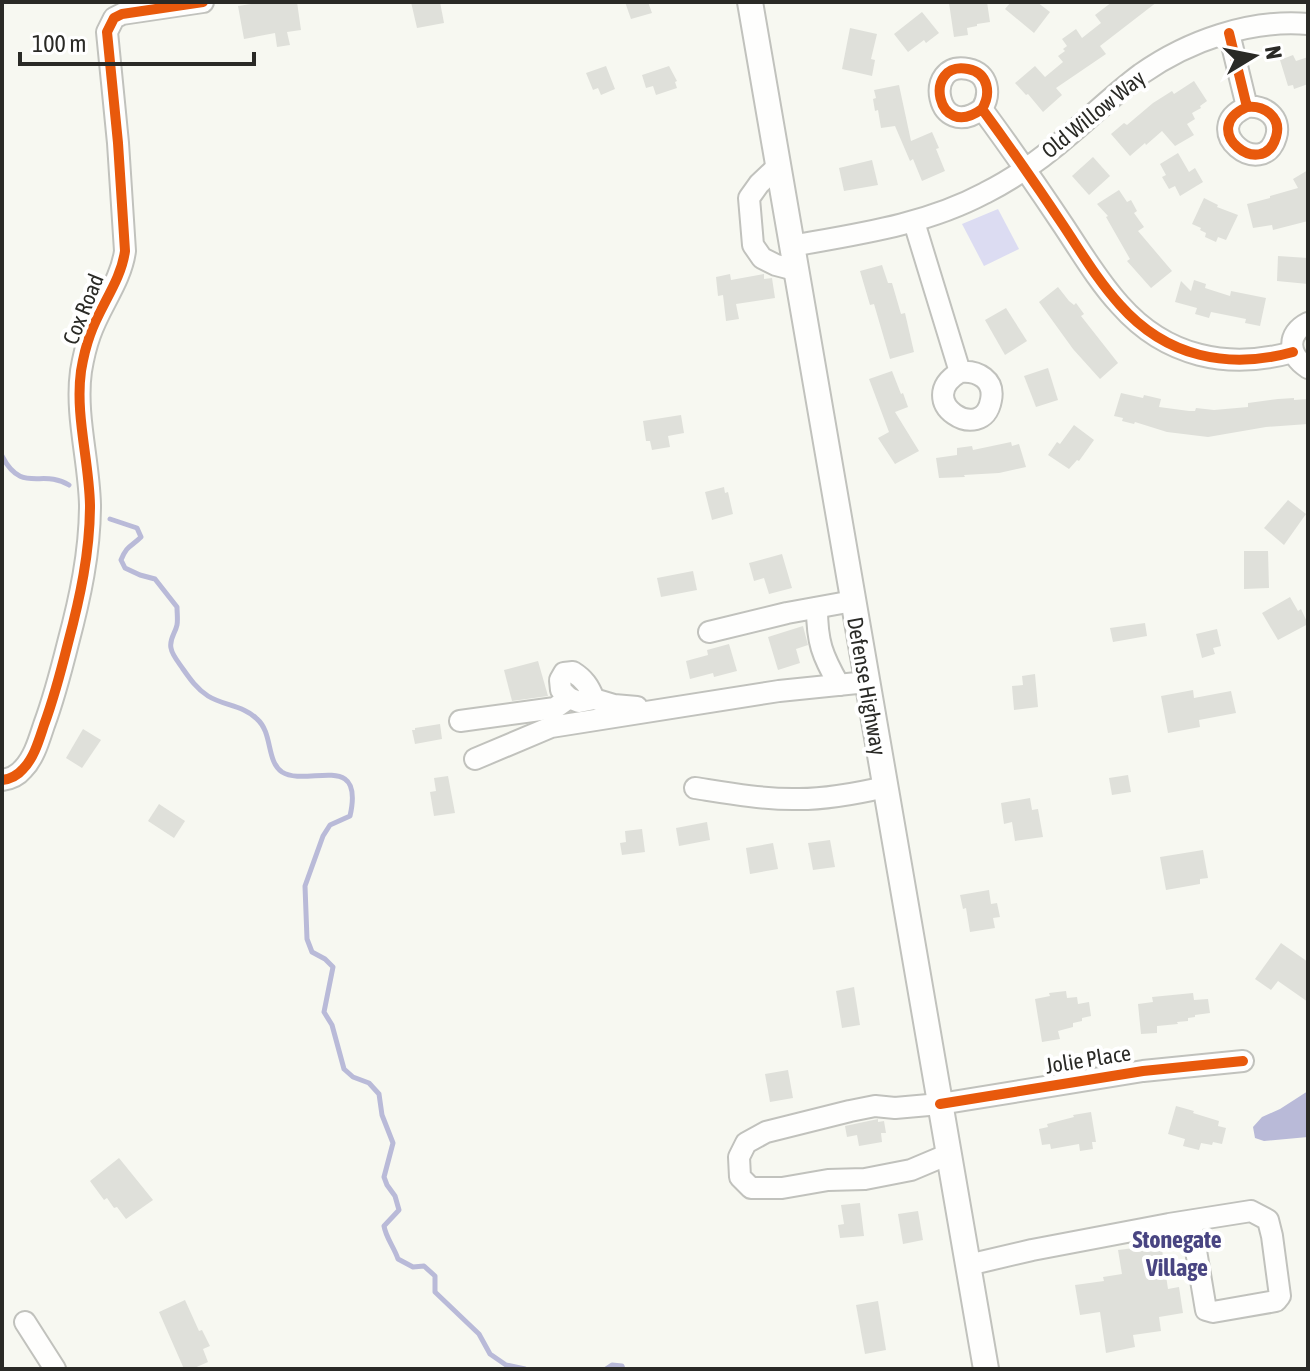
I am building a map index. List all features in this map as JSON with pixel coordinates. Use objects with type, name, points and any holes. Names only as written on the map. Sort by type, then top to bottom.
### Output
[{"type":"main road","name":"Defense Highway","points":[[750,2],[986,1369]]},
{"type":"street","name":"Cox Road","points":[[2,780],[13,777],[25,768],[39,740],[56,688],[84,575],[90,506],[80,396],[81,375],[90,335],[117,277],[125,251],[107,32],[114,18],[122,14],[203,2]]},
{"type":"street","name":"Old Willow Way","points":[[793,258],[914,222],[987,193],[1025,169],[1142,74],[1193,45],[1261,26],[1308,24]]},
{"type":"street","points":[[1229,33],[1247,107]]},
{"type":"street","points":[[982,109],[1105,287],[1139,324],[1191,353],[1220,359],[1247,361],[1293,352]]},
{"type":"street","points":[[778,166],[749,198],[753,245],[762,258],[776,265],[793,258]]},
{"type":"street","points":[[914,222],[960,372]]},
{"type":"street","points":[[1308,323],[1296,332],[1293,339],[1293,352],[1299,362],[1308,368]]},
{"type":"street","points":[[709,632],[853,601]]},
{"type":"street","points":[[817,608],[818,640],[823,658],[839,685]]},
{"type":"street","points":[[475,759],[551,727],[779,691],[867,682]]},
{"type":"street","points":[[460,721],[555,708],[569,698],[579,702],[594,699],[614,705],[661,709]]},
{"type":"street","points":[[695,788],[795,799],[824,798],[885,787]]},
{"type":"street","name":"Jolie Place","points":[[949,1154],[911,1170],[865,1179],[828,1180],[782,1188],[751,1188],[740,1177],[739,1157],[746,1143],[766,1132],[875,1106],[895,1108],[940,1104],[1130,1073],[1243,1061]]},
{"type":"street","points":[[968,1265],[1032,1250],[1191,1221],[1251,1211],[1268,1220],[1280,1296],[1276,1301],[1213,1312],[1206,1310],[1191,1221]]},
{"type":"street","points":[[25,1322],[55,1369]]},
{"type":"shaded area","points":[[998,209],[1019,249],[984,266],[962,224]]},
{"type":"shaded area","points":[[1308,1091],[1308,1137],[1264,1141],[1255,1138],[1253,1127],[1262,1117]]},
{"type":"building","points":[[297,2],[301,30],[287,32],[290,45],[277,47],[275,33],[244,39],[238,6]]},
{"type":"building","points":[[411,2],[440,2],[444,23],[417,28]]},
{"type":"building","points":[[625,2],[648,2],[652,13],[631,19]]},
{"type":"building","points":[[987,2],[990,22],[967,28],[968,35],[954,37],[949,3]]},
{"type":"building","points":[[1011,2],[1037,2],[1050,12],[1034,33],[1005,9]]},
{"type":"building","points":[[1112,2],[1157,2],[1100,46],[1106,54],[1056,88],[1062,95],[1043,112],[1015,83],[1035,66],[1045,77],[1063,62],[1058,56],[1067,46],[1062,39],[1076,29],[1082,38],[1101,23],[1095,15]]},
{"type":"building","points":[[922,12],[939,33],[908,52],[894,34]]},
{"type":"building","points":[[850,28],[877,34],[871,59],[875,60],[872,76],[842,69]]},
{"type":"building","points":[[1293,55],[1296,61],[1308,57],[1308,84],[1294,89],[1293,85],[1288,86],[1280,60]]},
{"type":"building","points":[[606,66],[615,89],[601,95],[598,88],[593,90],[586,73]]},
{"type":"building","points":[[669,66],[677,88],[656,95],[653,86],[646,88],[642,75]]},
{"type":"building","points":[[1194,81],[1207,101],[1192,113],[1195,119],[1187,124],[1194,135],[1175,146],[1162,131],[1130,156],[1111,134],[1153,103]]},
{"type":"building","points":[[899,85],[911,141],[932,132],[945,171],[922,181],[895,126],[881,128],[878,110],[875,111],[874,90]]},
{"type":"building","points":[[1178,153],[1189,172],[1195,168],[1203,182],[1180,196],[1175,186],[1169,189],[1162,177],[1166,175],[1160,164]]},
{"type":"building","points":[[1093,157],[1110,176],[1089,195],[1072,176]]},
{"type":"building","points":[[872,160],[878,185],[844,191],[839,168]]},
{"type":"building","points":[[1308,170],[1308,221],[1273,230],[1272,225],[1253,228],[1247,204],[1298,188],[1293,179]]},
{"type":"building","points":[[1119,190],[1127,202],[1131,200],[1137,211],[1134,213],[1144,227],[1138,231],[1172,271],[1151,288],[1127,261],[1130,259],[1108,216],[1097,204]]},
{"type":"building","points":[[1204,198],[1238,215],[1226,240],[1218,237],[1216,242],[1205,237],[1206,233],[1201,228],[1192,224]]},
{"type":"building","points":[[1278,256],[1308,258],[1308,284],[1277,281]]},
{"type":"building","points":[[882,265],[888,283],[892,283],[901,314],[905,313],[914,352],[890,359],[874,304],[870,305],[860,271]]},
{"type":"building","points":[[730,274],[731,280],[764,274],[764,279],[772,278],[775,298],[736,304],[739,319],[726,321],[723,295],[718,296],[716,277]]},
{"type":"building","points":[[1194,280],[1206,284],[1205,288],[1230,296],[1231,291],[1266,298],[1260,326],[1245,323],[1246,319],[1211,312],[1209,318],[1195,314],[1197,308],[1175,302],[1181,281],[1191,291]]},
{"type":"building","points":[[1058,287],[1069,301],[1074,305],[1076,303],[1084,314],[1081,316],[1118,363],[1100,379],[1073,349],[1039,302]]},
{"type":"building","points":[[1006,308],[1027,341],[1005,355],[985,320]]},
{"type":"building","points":[[1048,368],[1058,400],[1036,407],[1024,376]]},
{"type":"building","points":[[892,371],[908,407],[895,412],[919,451],[895,464],[878,438],[889,432],[869,379]]},
{"type":"building","points":[[1121,393],[1161,399],[1159,407],[1189,411],[1196,408],[1248,407],[1248,403],[1278,399],[1308,399],[1308,424],[1266,427],[1208,437],[1167,432],[1122,421],[1123,418],[1114,416]]},
{"type":"building","points":[[681,415],[684,433],[668,436],[670,447],[652,450],[650,441],[646,441],[643,421]]},
{"type":"building","points":[[1074,425],[1094,440],[1069,469],[1048,455]]},
{"type":"building","points":[[1011,442],[1012,446],[1019,444],[1026,467],[999,473],[939,478],[936,458],[957,455],[957,448],[972,446],[973,450]]},
{"type":"building","points":[[724,487],[733,514],[712,520],[705,492]]},
{"type":"building","points":[[1288,500],[1306,514],[1284,545],[1264,528]]},
{"type":"building","points":[[1244,551],[1268,551],[1269,588],[1244,589]]},
{"type":"building","points":[[782,554],[792,588],[769,594],[764,578],[754,581],[749,563]]},
{"type":"building","points":[[693,571],[697,590],[661,597],[657,578]]},
{"type":"building","points":[[1290,597],[1298,611],[1301,609],[1308,624],[1278,640],[1262,613]]},
{"type":"building","points":[[1145,623],[1147,636],[1113,642],[1110,628]]},
{"type":"building","points":[[803,626],[808,645],[796,649],[800,663],[778,670],[768,637]]},
{"type":"building","points":[[1217,629],[1221,646],[1213,648],[1215,654],[1202,658],[1196,634]]},
{"type":"building","points":[[729,644],[737,671],[690,679],[686,661],[708,655],[707,650]]},
{"type":"building","points":[[538,661],[548,696],[512,701],[504,670]]},
{"type":"building","points":[[1035,674],[1038,707],[1014,710],[1012,686],[1023,685],[1022,676]]},
{"type":"building","points":[[1193,690],[1194,698],[1231,691],[1236,713],[1199,720],[1200,727],[1168,733],[1161,696]]},
{"type":"building","points":[[440,724],[442,739],[415,744],[412,730]]},
{"type":"building","points":[[83,729],[101,740],[82,768],[66,758]]},
{"type":"building","points":[[1128,775],[1131,792],[1112,795],[1109,778]]},
{"type":"building","points":[[448,776],[455,813],[434,816],[430,792],[436,791],[434,778]]},
{"type":"building","points":[[1030,798],[1032,810],[1038,809],[1043,837],[1015,841],[1012,822],[1004,824],[1001,803]]},
{"type":"building","points":[[159,804],[185,821],[174,838],[148,821]]},
{"type":"building","points":[[707,822],[710,840],[679,846],[676,828]]},
{"type":"building","points":[[642,829],[645,852],[622,855],[620,843],[626,842],[625,831]]},
{"type":"building","points":[[830,840],[835,867],[813,870],[808,843]]},
{"type":"building","points":[[773,843],[778,869],[750,874],[746,848]]},
{"type":"building","points":[[1203,850],[1208,878],[1200,879],[1200,884],[1166,890],[1160,857]]},
{"type":"building","points":[[989,890],[991,904],[997,903],[1000,917],[993,918],[995,928],[970,932],[966,908],[963,909],[960,895]]},
{"type":"building","points":[[1281,943],[1308,962],[1308,1002],[1278,981],[1271,990],[1255,979]]},
{"type":"building","points":[[854,987],[860,1025],[842,1028],[836,991]]},
{"type":"building","points":[[1066,991],[1067,998],[1077,997],[1078,1004],[1089,1002],[1091,1016],[1073,1023],[1073,1027],[1058,1031],[1060,1039],[1042,1042],[1035,999]]},
{"type":"building","points":[[1193,993],[1194,1000],[1208,999],[1210,1013],[1195,1015],[1178,1024],[1157,1026],[1157,1033],[1141,1034],[1138,1004],[1153,1002],[1152,997]]},
{"type":"building","points":[[788,1070],[793,1098],[770,1102],[765,1074]]},
{"type":"building","points":[[1176,1106],[1219,1121],[1218,1126],[1226,1128],[1222,1144],[1201,1143],[1199,1150],[1183,1146],[1185,1139],[1168,1134]]},
{"type":"building","points":[[1091,1112],[1096,1142],[1092,1142],[1093,1149],[1080,1151],[1079,1144],[1051,1149],[1050,1144],[1042,1145],[1039,1129],[1073,1115]]},
{"type":"building","points":[[878,1119],[878,1122],[884,1121],[886,1133],[881,1133],[882,1142],[859,1146],[857,1135],[847,1137],[845,1126]]},
{"type":"building","points":[[119,1158],[153,1200],[126,1219],[107,1198],[104,1200],[90,1181]]},
{"type":"building","points":[[860,1203],[864,1236],[840,1238],[838,1225],[844,1224],[841,1205]]},
{"type":"building","points":[[918,1211],[923,1240],[903,1244],[898,1214]]},
{"type":"building","points":[[1158,1239],[1168,1289],[1179,1287],[1183,1313],[1159,1317],[1161,1331],[1133,1335],[1135,1347],[1106,1353],[1100,1312],[1080,1315],[1075,1285],[1104,1281],[1103,1277],[1122,1274],[1118,1250]]},
{"type":"building","points":[[185,1300],[199,1331],[202,1330],[210,1346],[203,1349],[208,1362],[192,1369],[184,1369],[159,1312]]},
{"type":"building","points":[[878,1301],[886,1350],[865,1354],[856,1305]]},
{"type":"waterway","points":[[2,456],[17,475],[59,480],[69,485]]},
{"type":"waterway","points":[[110,519],[137,528],[141,537],[127,549],[121,560],[125,568],[155,579],[177,607],[177,625],[171,648],[194,684],[208,696],[246,711],[257,719],[265,732],[274,761],[282,772],[293,776],[331,775],[342,777],[349,784],[352,796],[350,816],[330,825],[305,886],[307,939],[312,952],[333,967],[324,1012],[332,1025],[344,1069],[353,1077],[369,1083],[379,1094],[382,1115],[393,1143],[384,1177],[399,1210],[384,1226],[385,1230],[398,1259],[413,1267],[424,1266],[435,1276],[435,1292],[479,1334],[490,1354],[506,1365],[525,1369]]},
{"type":"waterway","points":[[606,1369],[612,1365],[622,1366],[623,1369]]},
{"type":"cycle path","points":[[2,780],[21,771],[38,743],[63,664],[86,557],[90,505],[81,421],[81,371],[94,324],[119,273],[125,251],[107,32],[114,18],[122,14],[203,2]]},
{"type":"cycle path","points":[[1229,33],[1247,107],[1233,116],[1228,127],[1230,138],[1248,153],[1259,154],[1269,150],[1276,137],[1276,124],[1265,110],[1247,107]]},
{"type":"cycle path","points":[[982,109],[966,117],[954,116],[945,109],[940,98],[944,76],[954,70],[968,69],[984,79],[987,97],[982,109],[1097,276],[1138,323],[1157,337],[1199,355],[1245,360],[1293,352]]},
{"type":"cycle path","points":[[940,1104],[1143,1071],[1243,1061]]},
{"type":"district","name":"Stonegate Village","points":[[1177,1253]]}]
